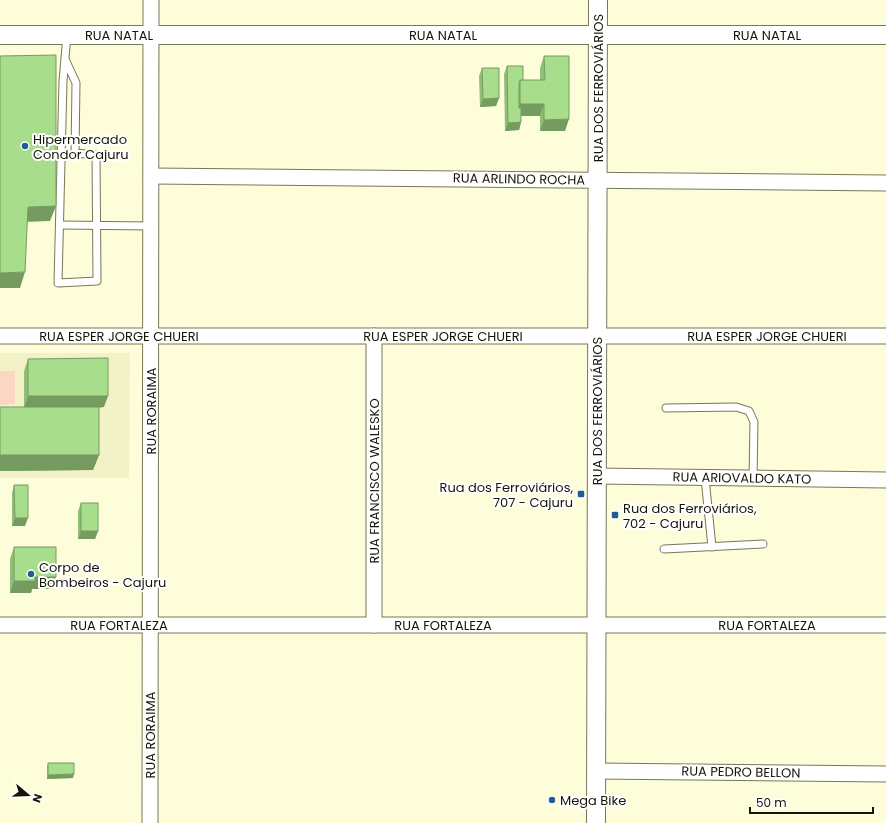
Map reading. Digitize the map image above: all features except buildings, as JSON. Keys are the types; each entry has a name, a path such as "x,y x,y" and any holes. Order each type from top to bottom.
{"street":[{"name":"RUA RORAIMA","path":"150,823 152,0"},
{"name":"RUA DOS FERROVIÁRIOS","path":"596,823 598,0"},
{"name":"RUA NATAL","path":"0,35 886,35"},
{"name":"RUA ARLINDO ROCHA","path":"151,176 886,183"},
{"name":"RUA ESPER JORGE CHUERI","path":"0,336 886,336"},
{"name":"RUA FRANCISCO WALESKO","path":"374,336 374,625"},
{"name":"RUA ARIOVALDO KATO","path":"597,476 886,480"},
{"name":"RUA FORTALEZA","path":"0,625 886,625"},
{"name":"RUA PEDRO BELLON","path":"596,771 886,774"}],"lane":[{"path":"66,59 76,83 75,153 96,155 97,281 58,283 63,81 67,35"},
{"path":"60,225 151,226"},
{"path":"666,408 736,407 749,411 754,422 753,478"},
{"path":"705,478 712,547"},
{"path":"664,549 763,544"}],"shaded area":[{"path":"0,353 130,353 129,478 0,478"},
{"path":"0,371 15,371 15,404 0,405"}],"place":[{"name":"Hipermercado Condor Cajuru","path":"25,146"},
{"name":"Rua dos Ferroviários, 707 - Cajuru","path":"581,494"},
{"name":"Rua dos Ferroviários, 702 - Cajuru","path":"615,515"},
{"name":"Corpo de Bombeiros - Cajuru","path":"31,574"},
{"name":"Mega Bike","path":"552,800"}]}
